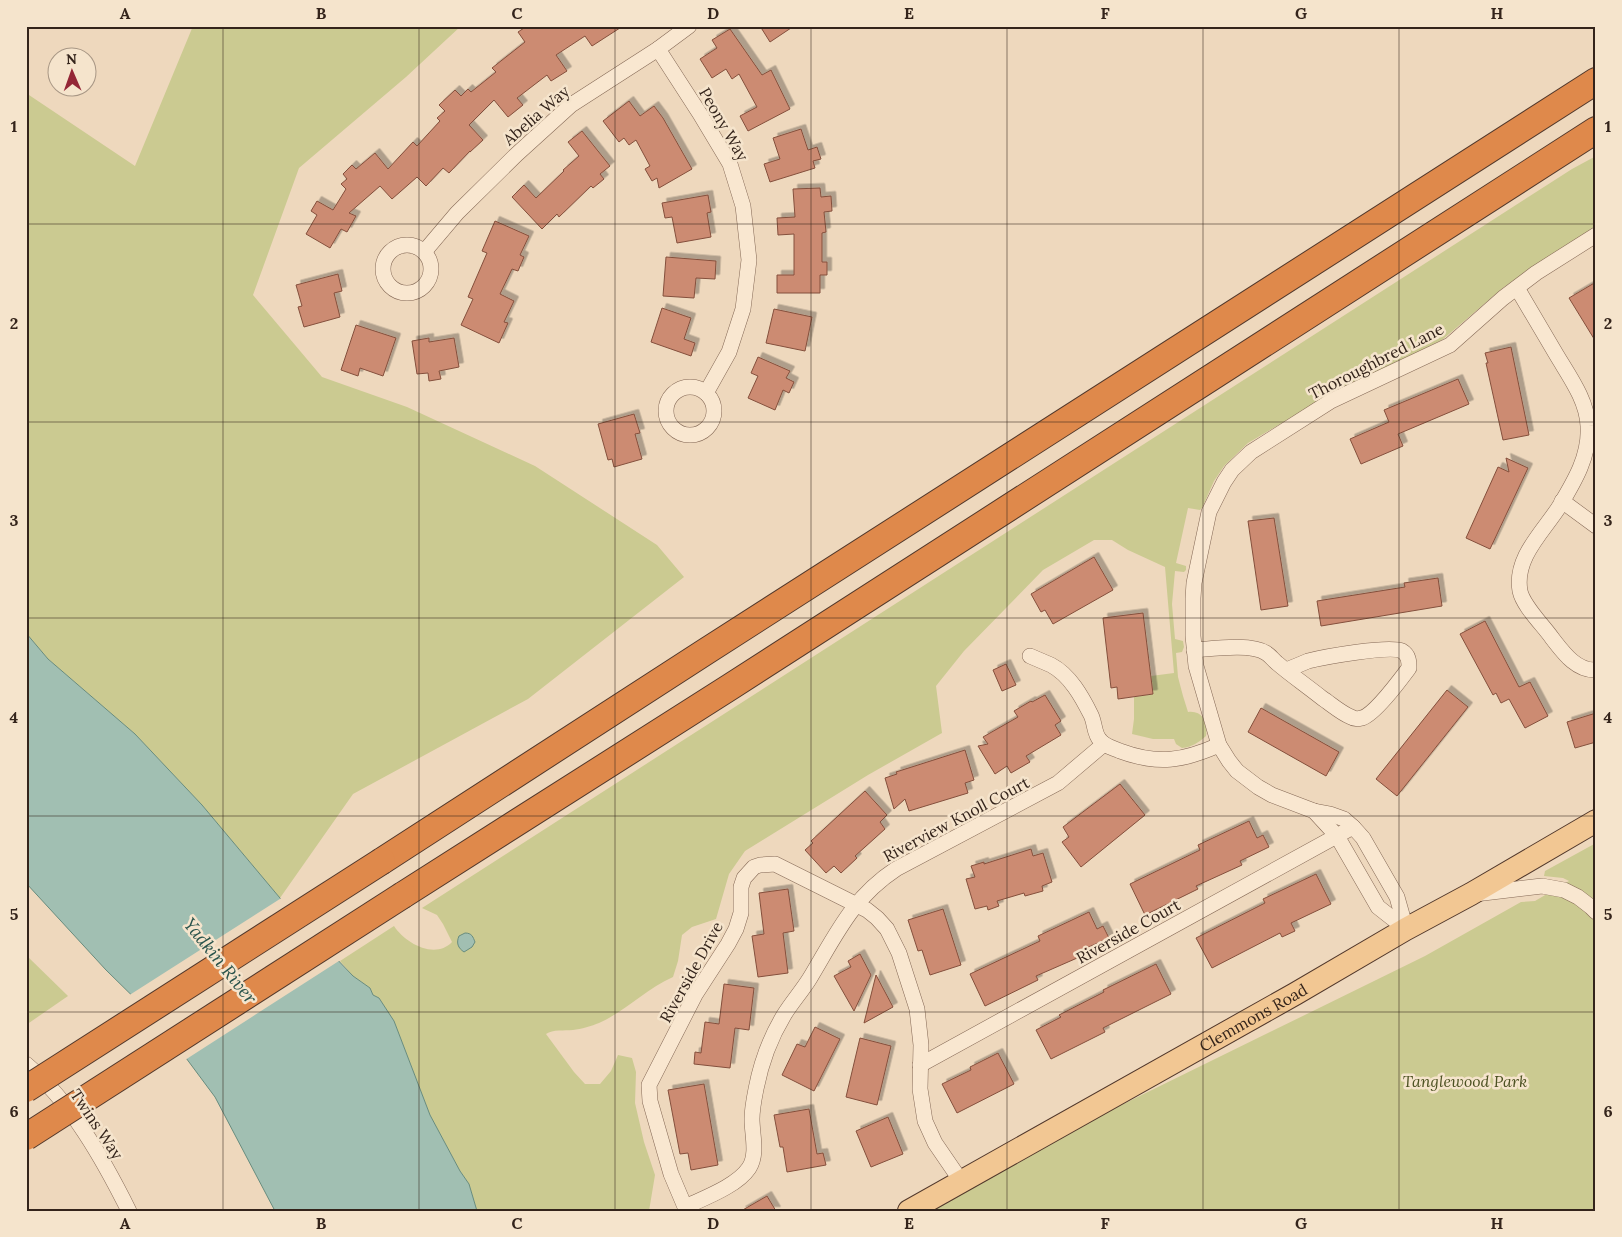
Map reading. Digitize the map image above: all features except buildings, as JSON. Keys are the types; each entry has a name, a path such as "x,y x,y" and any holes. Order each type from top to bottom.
{"highway":[{"path":"26,1089 1596,81"},
{"path":"26,1137 1596,130"}],"main road":[{"name":"Clemmons Road","path":"910,1211 1472,894 1596,821"}],"street":[{"name":"Abelia Way","path":"424,252 457,213 571,105 658,49 689,26"},
{"name":"Peony Way","path":"658,49 730,164 743,206 749,260 743,309 729,352 706,393"},
{"name":"Thoroughbred Lane","path":"1406,930 1378,907 1337,836 1314,811 1272,795 1258,787 1237,771 1228,761 1219,744 1198,674 1194,650 1193,598 1197,568 1210,512 1232,470 1251,452 1331,401 1450,345 1536,273 1596,235"},
{"path":"1517,288 1575,386 1586,411 1588,424 1586,454 1582,465 1562,502 1525,556 1519,580 1520,591 1529,607 1558,646 1580,667 1596,670"},
{"path":"1562,502 1596,526"},
{"path":"1194,650 1228,647 1256,649 1265,652 1286,670 1335,708 1356,719 1368,715 1377,706 1409,668 1410,661 1403,651 1387,649 1334,656 1307,662 1286,670"},
{"path":"1030,656 1052,666 1065,676 1075,688 1092,716 1097,736 1104,744 1140,758 1160,760 1187,758 1219,744"},
{"name":"Riverview Knoll Court","path":"685,1208 733,1182 750,1167 754,1151 752,1106 761,1067 771,1041 783,1017 809,980 845,918 855,905 878,882 896,869 1058,783 1104,744"},
{"path":"1314,811 1344,819 1363,838 1397,896 1406,930"},
{"name":"Riverside Court","path":"920,1066 1353,827"},
{"name":"Riverside Drive","path":"685,1208 672,1174 652,1109 648,1085 695,995 736,930 741,912 741,887 744,878 754,867 760,865 774,864 855,905 877,918 887,929 899,953 916,1009 921,1045 920,1095 925,1121 935,1143 961,1181"},
{"path":"1472,894 1542,886 1564,890 1578,897 1596,912"},
{"name":"Twins Way","path":"26,1064 44,1079 90,1139 114,1179 129,1211"}],"green space":[{"path":"193,26 461,26 406,77 299,168 253,295 322,377 407,407 535,466 657,545 684,577 528,699 353,794 280,898 202,805 135,734 48,659 26,633 26,93 135,166"},
{"path":"1596,156 1596,226 1504,287 1442,340 1321,400 1248,443 1224,466 1214,481 1202,508 1200,510 1188,508 1176,563 1186,566 1186,570 1184,572 1175,571 1172,604 1175,639 1183,641 1184,647 1182,652 1176,653 1178,677 1188,712 1201,715 1206,726 1206,736 1189,747 1182,748 1176,744 1174,739 1153,739 1132,734 1134,697 1153,694 1151,676 1174,673 1165,567 1128,550 1112,540 1094,540 1043,570 964,651 936,686 942,733 868,775 745,851 729,874 716,919 692,927 682,935 678,961 673,977 599,1023 579,1029 555,1031 546,1034 585,1084 600,1084 611,1071 618,1055 632,1058 636,1072 635,1103 644,1142 655,1175 649,1211 477,1211 469,1184 430,1115 394,1021 379,998 373,995 370,988 353,976 340,961 394,926 405,938 421,947 437,949 445,947 452,942 443,924 437,915 422,908 1572,169"},
{"name":"Tanglewood Park","path":"1596,843 1596,1211 920,1211 928,1200 1425,956 1521,902 1535,901 1569,881 1563,878 1544,876 1545,871"},
{"path":"26,955 68,996 26,1025"}],"water":[{"name":"Yadkin River","path":"26,633 48,659 135,734 202,805 290,910 353,976 370,988 373,995 379,998 394,1021 430,1115 469,1184 477,1211 275,1211 215,1097 160,1023 106,970 26,883"},
{"path":"465,933 471,935 475,942 472,947 464,952 459,947 458,941 459,936"}],"pier":[{"path":"283,897 342,959 185,1060 158,1024 128,996"}]}
